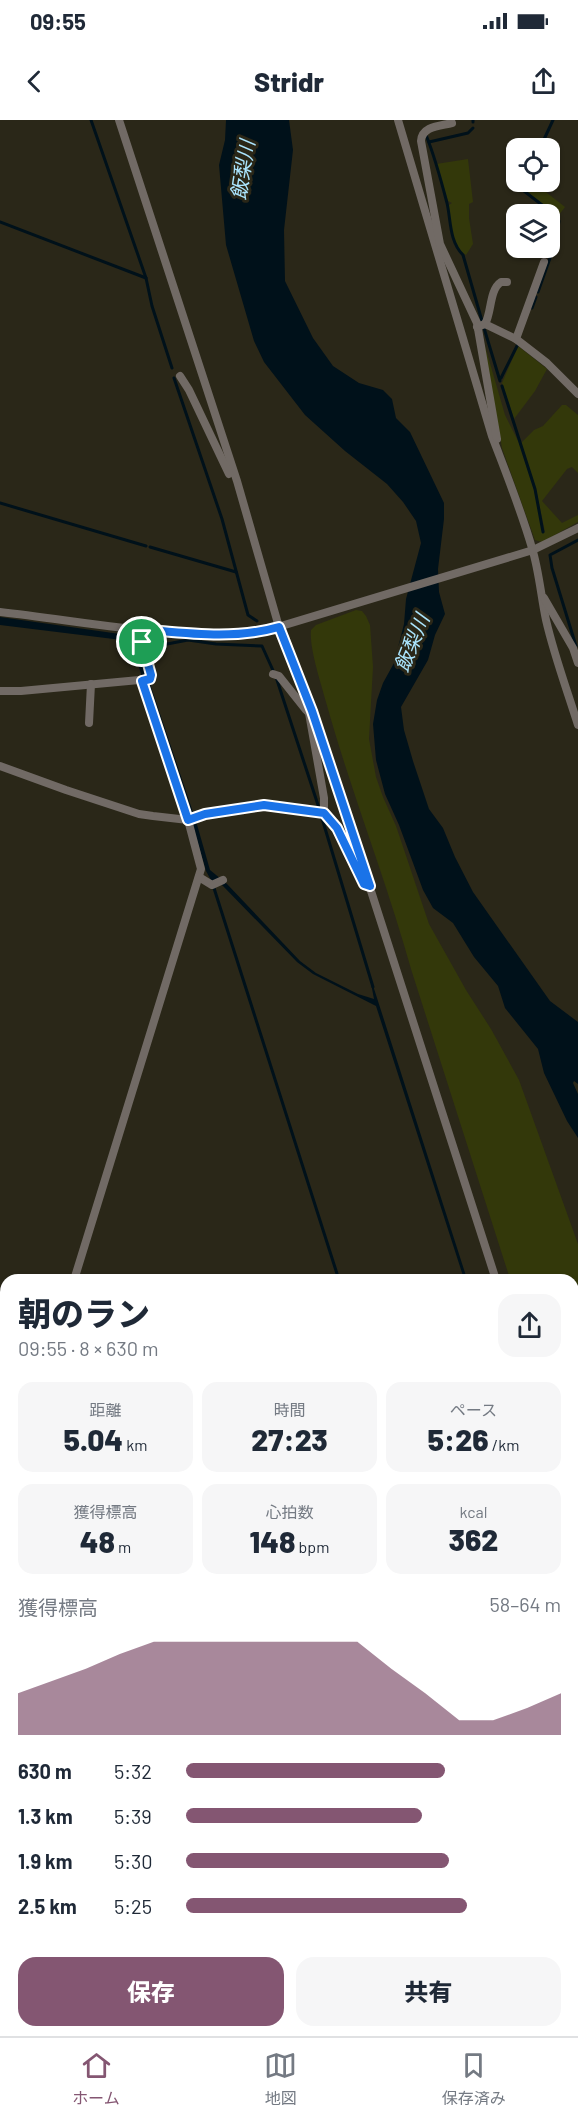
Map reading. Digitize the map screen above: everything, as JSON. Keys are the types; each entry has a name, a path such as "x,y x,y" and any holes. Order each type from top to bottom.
{"street":[{"path":"119,120 282,626 370,886 494,1274"},
{"path":"398,120 497,449 509,477 528,551 544,598 546,619 578,725"},
{"path":"452,123 426,130 421,137 437,245 481,326 497,449"},
{"path":"516,339 544,262"},
{"path":"481,326 489,318 495,287 501,282 507,282"},
{"path":"481,326 516,339 547,363 578,394"},
{"path":"180,376 232,480 237,481"},
{"path":"0,612 141,629 229,636 255,634 528,551 578,528"},
{"path":"544,598 573,648 578,663"},
{"path":"0,691 144,680 151,675 141,629"},
{"path":"274,674 284,681 311,712 324,798 324,813 337,828 364,884 370,886"},
{"path":"76,1274 199,877 201,864 192,818 144,680"},
{"path":"89,723 91,684"},
{"path":"0,766 139,814 192,818 264,805 324,813"},
{"path":"199,877 217,883"}],"green space":[{"path":"468,159 473,202 469,204 469,218 473,244 466,255 454,239 449,211 449,205 452,203 448,201 436,164"},
{"path":"526,192 546,192 565,207 560,213 560,204 542,204"},
{"path":"483,339 505,415 519,443 534,490 543,532 545,532 536,489 521,443 534,430 543,426 562,405 566,405 578,415 578,473 572,467 567,469 542,501 562,523 578,515 578,522 542,542 535,540 502,448"},
{"path":"518,346 547,369 535,391 514,419 502,383"},
{"path":"356,610 362,611 370,625 373,667 369,739 376,777 396,826 429,924 519,1080 578,1244 578,1274 508,1274 336,736 312,646 311,630 316,625"}],"water":[{"name":"飯梨川","path":"226,120 289,120 293,150 284,230 285,281 313,338 333,366 359,383 383,390 392,399 396,418 410,432 444,503 438,569 439,592 445,614 435,635 428,660 401,707 404,730 429,809 443,828 473,892 550,1001 578,1022 578,1084 574,1081 573,1083 578,1094 578,1138 567,1121 544,1073 538,1049 505,1008 498,986 474,957 453,923 433,908 423,890 385,794 376,760 373,724 377,700 394,663 404,624 406,599 421,543 416,521 387,484 305,415 264,362 254,341 226,245 219,165 225,140"},
{"path":"0,617 134,636 196,821 210,870 227,884 300,961 316,973 358,994 374,999 369,973 465,1274 462,1274 376,1006 313,974 297,962 223,886 218,882 212,882 206,871 130,641 0,625"}],"waterway":[{"path":"91,120 146,278 152,306 172,368"},
{"path":"545,138 553,120"},
{"path":"429,142 468,133 473,128"},
{"path":"426,135 445,194 453,237 463,255 482,321"},
{"path":"525,192 555,215 559,221 556,241 538,292"},
{"path":"0,222 146,278"},
{"path":"532,308 536,297"},
{"path":"484,328 500,381"},
{"path":"501,378 518,344"},
{"path":"174,378 222,519 248,615 257,621"},
{"path":"502,386 535,489 543,532"},
{"path":"0,503 146,546"},
{"path":"576,646 550,555 578,540"},
{"path":"150,547 236,572"},
{"path":"143,644 167,644 188,640 262,646 276,677 319,808"},
{"path":"321,815 373,987"},
{"path":"213,885 337,1274"}],"route":[{"path":"279,627 312,711 370,886 364,884 337,828 324,813 264,805 205,814 188,820 142,681 150,679 151,676 142,642 141,629 229,636 255,634 279,627"}]}
